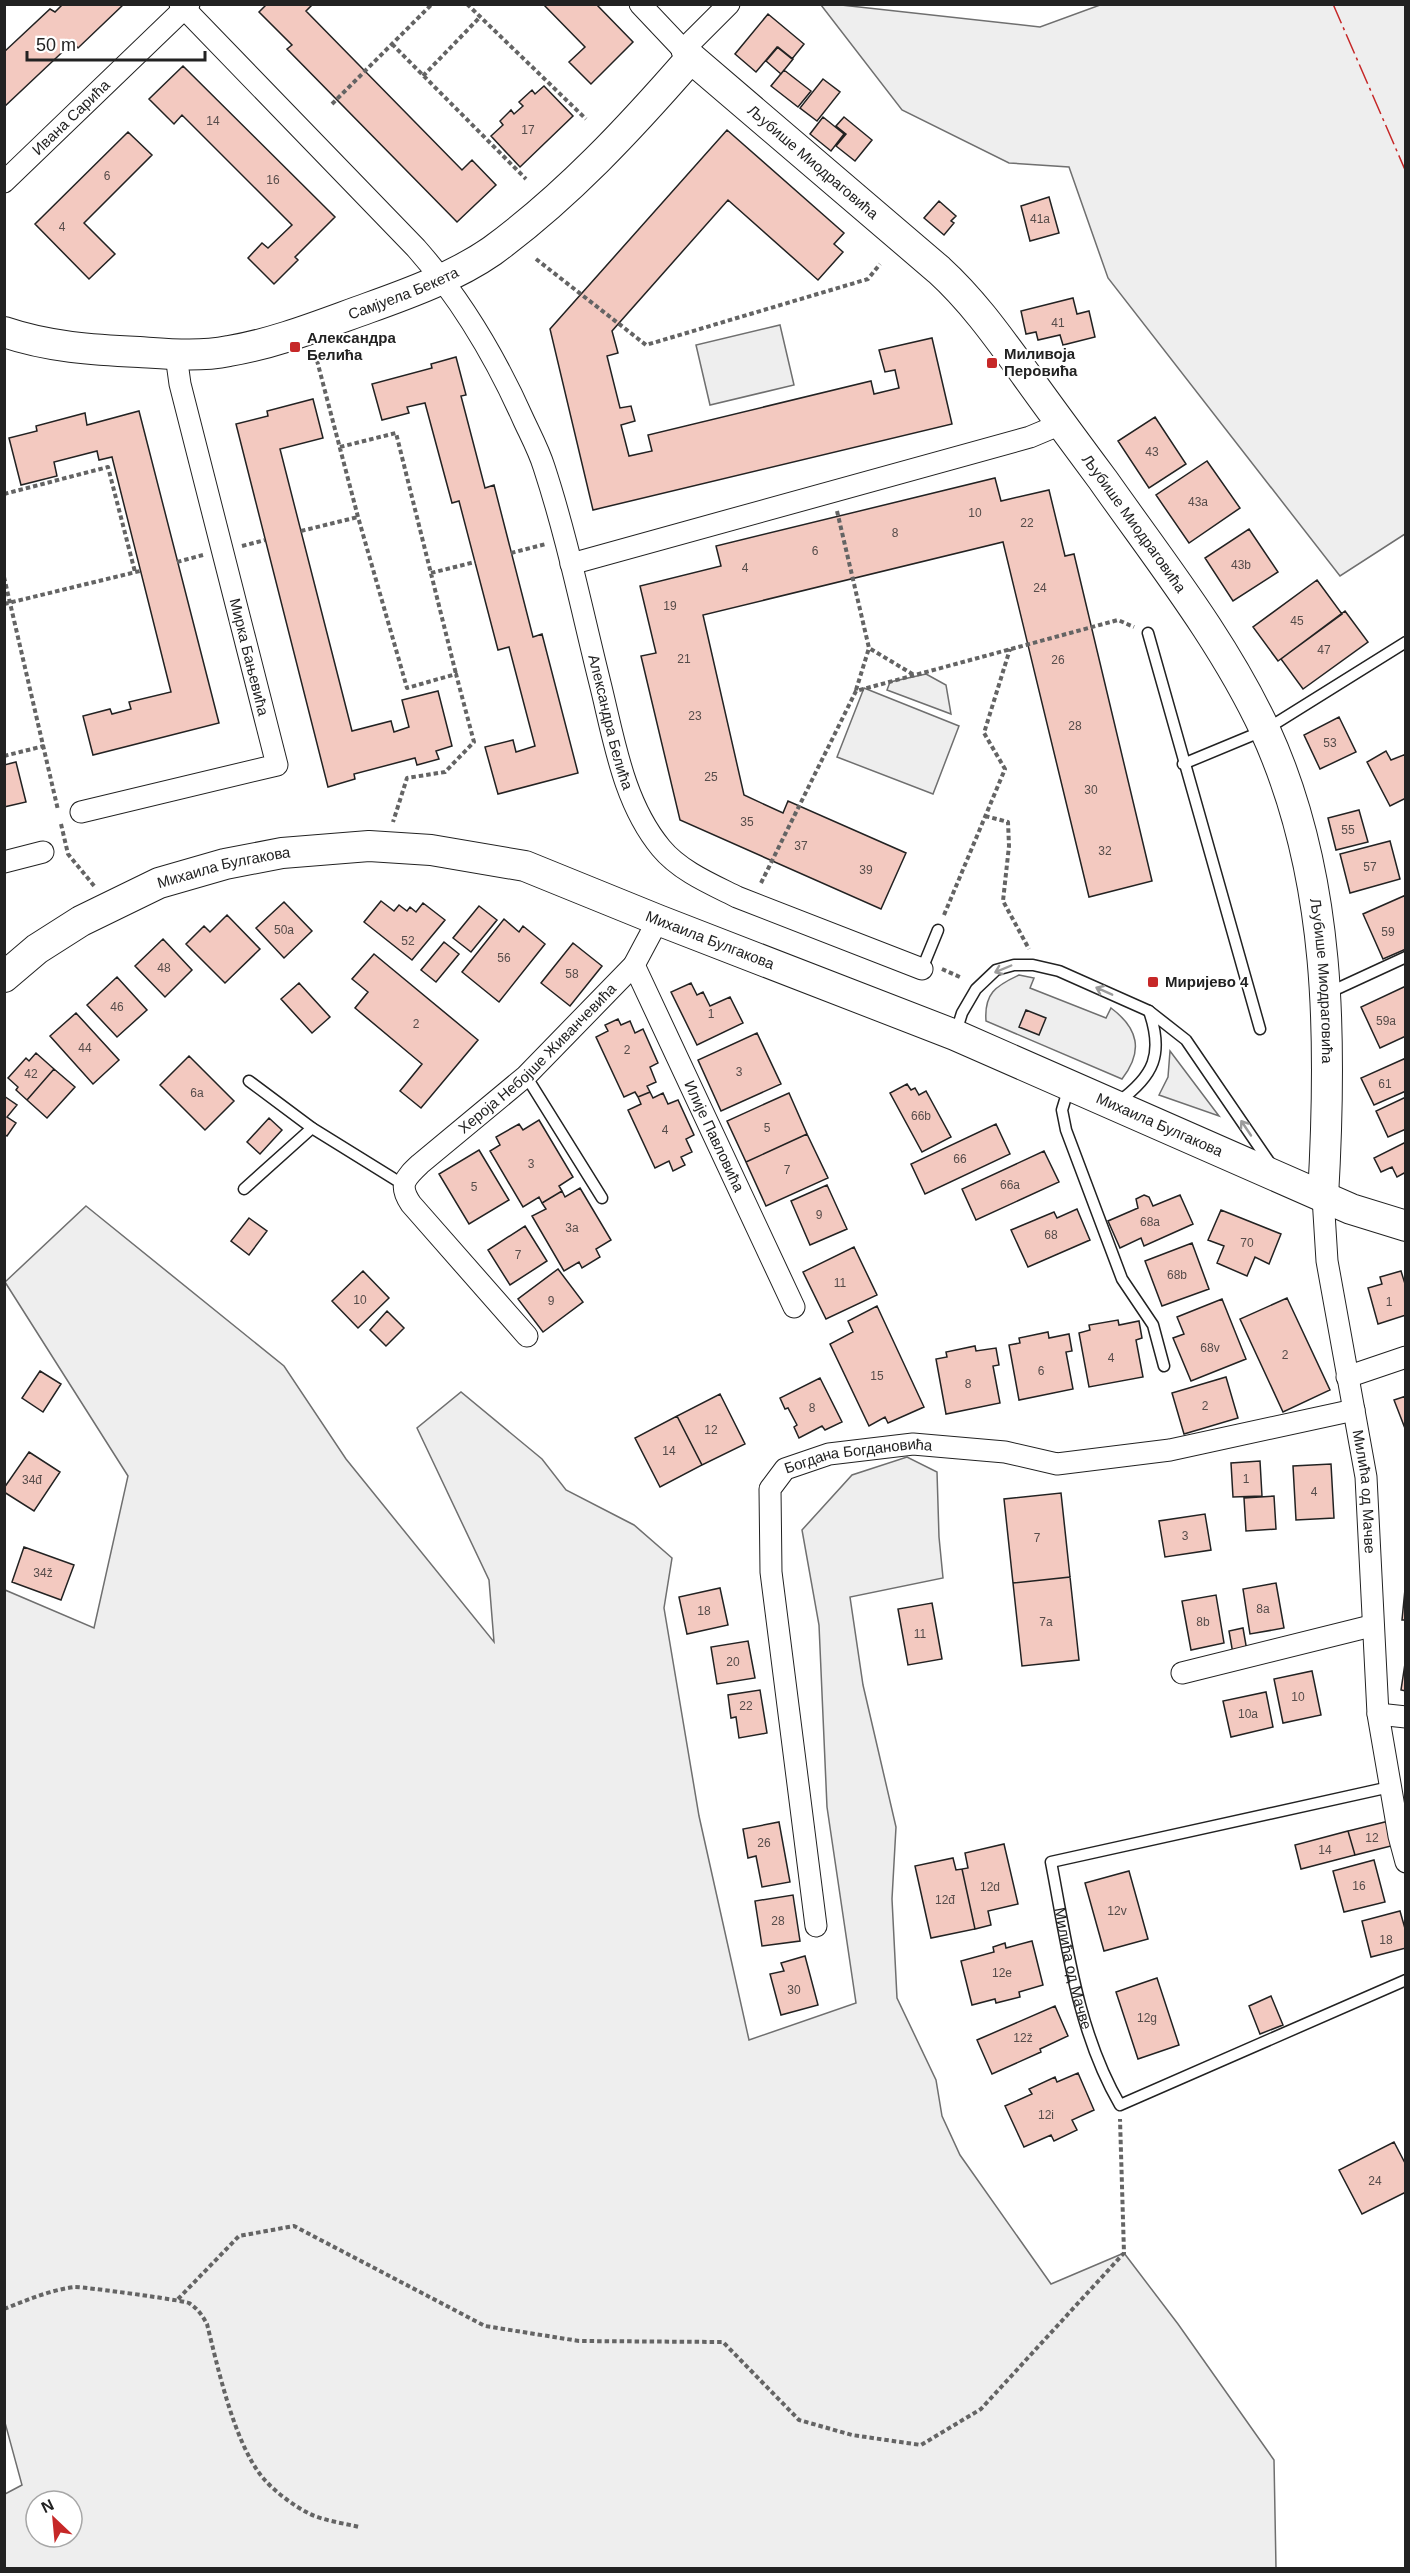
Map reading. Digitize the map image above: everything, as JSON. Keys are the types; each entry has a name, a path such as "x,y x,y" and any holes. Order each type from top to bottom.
{"street":[{"name":"Љубише Миодраговића","path":"640,4 686,54 953,282 990,326 1061,424 1190,604 1232,670 1265,730 1293,807 1313,881 1320,923 1325,994 1328,1108 1323,1197"},
{"path":"686,54 729,4"},
{"name":"Ивана Сарића","path":"4,182 185,6"},
{"name":"Александра Белића","path":"185,6 442,278 463,308 507,383 544,465 621,767 638,812 649,832 675,862 712,884 751,902 922,969"},
{"name":"Самјуела Бекета","path":"4,332 84,350 176,355 231,351 309,329 394,298 442,278 490,252 533,219 598,161 686,54"},
{"name":"Мирка Бањевића","path":"81,812 277,765 180,384 176,355"},
{"path":"571,564 1030,436 1061,424"},
{"name":"Михаила Булгакова","path":"4,977 37,949 81,921 159,883 225,864 282,853 369,846 431,850 525,866 955,1035 1323,1197 1381,1220 1406,1226"},
{"path":"4,862 44,852"},
{"name":"Хероја Небојше Живанчевића","path":"404,1185 408,1176 420,1164 526,1076 634,965 640,958 658,920"},
{"name":"Илије Павловића","path":"634,965 795,1307"},
{"path":"404,1185 405,1195 411,1204 527,1336"},
{"name":"Милића од Мачве","path":"1323,1197 1327,1261 1366,1477 1371,1626 1377,1714 1406,1862"},
{"path":"1347,1377 1406,1357"},
{"name":"Богдана Богдановића","path":"816,1926 771,1572 770,1489 785,1469 829,1454 913,1444 1005,1452 1057,1464 1170,1450 1354,1410"},
{"path":"1182,1673 1371,1626"},
{"path":"1377,1714 1406,1718"}],"lane":[{"path":"1148,633 1183,764 1260,1029"},
{"path":"1183,764 1265,730 1406,642"},
{"path":"922,969 938,930"},
{"path":"1325,994 1406,957"},
{"path":"955,1035 962,1012 976,989 996,970 1014,964 1033,965 1059,971 1149,1011 1186,1040 1279,1176"},
{"path":"1115,1104 1141,1084 1154,1060 1157,1048 1156,1033 1149,1011"},
{"path":"526,1076 602,1198"},
{"path":"249,1081 312,1128 404,1185"},
{"path":"1069,1086 1062,1110 1066,1130 1122,1279 1153,1325 1164,1366"},
{"path":"244,1189 312,1128"},
{"name":"Милића од Мачве","path":"1120,2105 1104,2078 1090,2041 1074,1982 1051,1862 1390,1787"},
{"path":"1120,2105 1406,1980"}],"path":[{"path":"333,104 432,4"},
{"path":"467,4 586,119"},
{"path":"423,76 480,17"},
{"path":"392,44 526,179"},
{"path":"537,259 646,345 868,279 880,264"},
{"path":"309,329 358,517 407,688 456,674"},
{"path":"340,447 396,433 474,742 445,772 407,778 384,847"},
{"path":"4,494 108,467 138,571 4,604"},
{"path":"751,902 856,691 869,648 833,491"},
{"path":"301,531 358,517"},
{"path":"511,553 564,539"},
{"path":"431,573 475,562"},
{"path":"4,577 68,854 111,906"},
{"path":"856,691 1118,620"},
{"path":"869,648 915,675"},
{"path":"938,930 1005,769 984,733 1010,650"},
{"path":"4,756 44,747"},
{"path":"985,816 1008,822 1009,846 1003,901 1031,954"},
{"path":"178,2299 239,2236 294,2226 485,2326 579,2341 723,2342 799,2420 852,2435 921,2445 981,2409 1124,2253 1120,2105"},
{"path":"4,2309 37,2295 76,2287 152,2298 178,2299 200,2312 207,2324 228,2404 249,2454 263,2478 297,2506 312,2515 359,2527"}],"shaded area":[{"path":"821,5 841,5 1040,27 1100,5 1405,5 1405,534 1340,576 1108,278 1069,167 1009,163 902,110"},
{"path":"780,325 794,385 710,405 696,345"},
{"path":"926,674 946,685 951,714 887,690 890,682"},
{"path":"864,688 959,726 933,794 837,757"},
{"path":"1019,975 1034,978 1030,988 1106,1018 1111,1008 1120,1016 1135,1040 1133,1059 1122,1079 986,1021 989,997 997,987"},
{"path":"1170,1051 1219,1116 1159,1095 1168,1077"},
{"path":"86,1206 284,1366 346,1459 494,1642 489,1580 417,1428 461,1392 542,1459 566,1490 634,1525 672,1558 664,1608 699,1816 749,2040 856,2003 827,1807 819,1625 802,1530 852,1475 907,1457 937,1472 943,1578 850,1597 863,1685 896,1827 892,1899 897,1998 936,2080 942,2116 960,2155 1051,2284 1124,2253 1178,2324 1274,2460 1276,2568 5,2568 5,2494 22,2485 4,2419 5,1590 94,1628 128,1476 5,1282"}],"building":[{"path":"63,4 124,4 78,48 73,42 4,107 4,52 50,9 55,12"},
{"path":"267,4 313,4 306,11 462,170 472,160 496,185 457,222 287,49 292,45 259,12"},
{"path":"543,4 596,4 633,42 591,84 569,62 585,47"},
{"path":"768,14 804,44 792,59 777,47 756,72 735,54"},
{"path":"778,47 793,59 781,74 766,61"},
{"path":"183,66 335,217 295,257 298,260 274,284 248,258 262,243 268,248 292,225 182,115 174,124 149,99"},
{"path":"784,70 811,91 798,107 771,86"},
{"path":"823,79 840,92 817,121 800,108"},
{"path":"544,86 573,116 520,167 491,136 503,125 500,121 511,110 514,114 523,106 519,102 532,90 535,94"},
{"path":"823,117 844,134 831,151 810,134"},
{"path":"844,117 872,140 855,161 836,146 846,134 836,126"},
{"path":"727,130 844,233 834,244 843,252 818,280 728,200 612,331 618,353 607,356 620,408 631,406 635,421 621,425 629,456 652,451 648,435 871,381 874,394 899,388 895,370 885,372 879,350 932,338 952,424 593,510 550,329"},
{"path":"128,132 152,155 84,223 115,254 89,279 35,224"},
{"path":"1049,197 1059,233 1030,241 1021,206"},
{"path":"939,201 956,216 951,221 954,223 944,235 924,218"},
{"path":"1073,298 1077,314 1089,311 1095,337 1063,345 1060,335 1038,340 1036,332 1026,334 1021,311"},
{"path":"456,357 466,395 461,396 485,488 494,485 533,637 542,634 578,773 498,794 485,747 513,740 516,752 535,746 509,647 498,650 459,501 452,503 425,403 407,407 409,413 382,420 372,384 432,368 431,364"},
{"path":"313,399 323,438 280,449 352,731 391,721 394,732 409,727 402,700 438,691 452,746 436,751 439,759 417,765 415,758 354,774 355,779 328,787 236,424 268,416 267,411"},
{"path":"139,411 219,723 93,755 83,716 110,709 112,714 131,709 129,702 171,692 112,457 99,460 97,451 54,462 57,476 21,485 9,438 37,431 36,426 85,413 87,425"},
{"path":"1155,417 1186,464 1149,488 1118,441"},
{"path":"1207,461 1240,508 1189,543 1156,495"},
{"path":"995,478 1001,501 1049,490 1065,556 1074,554 1152,881 1089,897 1003,542 703,615 744,795 783,813 788,801 906,853 881,909 680,820 641,656 656,653 640,586 721,566 716,546"},
{"path":"1249,529 1278,572 1233,601 1205,558"},
{"path":"1317,580 1342,614 1278,661 1253,627"},
{"path":"1345,611 1368,642 1303,689 1281,659"},
{"path":"1339,717 1356,752 1320,769 1304,735"},
{"path":"1386,751 1391,760 1406,754 1406,798 1390,806 1367,762"},
{"path":"16,762 26,802 4,807 4,765"},
{"path":"1359,810 1368,842 1336,850 1328,818"},
{"path":"1390,841 1400,879 1350,893 1340,854"},
{"path":"1406,895 1406,949 1383,959 1363,914"},
{"path":"381,901 394,911 399,905 407,911 410,907 416,912 423,903 445,920 412,960 364,922"},
{"path":"284,902 312,931 284,958 256,928"},
{"path":"479,906 497,920 471,952 453,938"},
{"path":"227,915 260,949 225,983 186,944 204,926 210,932"},
{"path":"504,919 519,932 523,926 545,944 499,1002 462,972"},
{"path":"163,939 192,970 165,997 135,966"},
{"path":"444,942 459,954 436,982 421,970"},
{"path":"573,943 602,966 570,1006 541,983"},
{"path":"374,954 478,1040 421,1108 400,1091 422,1064 355,1008 368,992 352,979"},
{"path":"117,977 147,1010 117,1037 87,1005"},
{"path":"299,983 330,1017 312,1033 281,999"},
{"path":"691,983 697,995 703,992 710,1006 730,997 743,1023 697,1045 671,992"},
{"path":"1406,986 1406,1036 1380,1048 1361,1007"},
{"path":"1026,1010 1046,1018 1039,1035 1019,1027"},
{"path":"76,1013 119,1060 93,1084 50,1036"},
{"path":"618,1019 621,1025 630,1021 635,1033 643,1029 658,1063 650,1067 656,1082 647,1086 650,1092 638,1097 635,1092 624,1097 596,1037 608,1031 605,1025"},
{"path":"757,1033 781,1084 721,1111 698,1060"},
{"path":"36,1053 54,1069 27,1100 8,1078 26,1058 29,1061"},
{"path":"189,1056 234,1101 205,1130 160,1085"},
{"path":"1406,1058 1406,1091 1374,1105 1361,1078"},
{"path":"54,1069 75,1087 47,1118 27,1100"},
{"path":"907,1084 911,1090 915,1088 919,1095 926,1091 951,1137 922,1152 890,1093"},
{"path":"650,1092 653,1098 663,1093 668,1104 678,1100 694,1135 686,1139 692,1152 681,1157 685,1165 673,1171 669,1161 655,1168 628,1110 641,1104 638,1097"},
{"path":"789,1093 807,1134 746,1162 727,1121"},
{"path":"4,1096 17,1105 7,1117 16,1123 7,1136 4,1134"},
{"path":"1406,1097 1406,1129 1388,1137 1376,1111"},
{"path":"269,1118 282,1130 260,1154 247,1142"},
{"path":"539,1120 573,1177 559,1186 562,1191 542,1203 539,1197 523,1207 490,1151 500,1145 496,1137 519,1124 523,1130"},
{"path":"996,1124 1010,1154 925,1194 911,1164"},
{"path":"807,1134 828,1178 766,1206 746,1162"},
{"path":"1406,1142 1406,1172 1397,1177 1392,1167 1381,1172 1374,1158"},
{"path":"479,1150 509,1200 469,1224 439,1174"},
{"path":"1044,1151 1059,1182 976,1220 962,1189"},
{"path":"827,1185 847,1229 810,1245 791,1201"},
{"path":"580,1188 611,1240 596,1249 600,1257 582,1268 579,1262 564,1271 532,1216 546,1209 542,1203 562,1191 565,1197"},
{"path":"1144,1195 1149,1197 1153,1206 1180,1195 1193,1224 1144,1246 1141,1238 1120,1248 1108,1221 1138,1208 1136,1199"},
{"path":"1077,1209 1090,1240 1028,1267 1011,1230 1054,1212 1057,1218"},
{"path":"1221,1210 1281,1234 1269,1264 1255,1257 1247,1276 1217,1263 1224,1246 1208,1240"},
{"path":"249,1218 267,1231 249,1255 231,1241"},
{"path":"525,1226 547,1261 510,1285 488,1250"},
{"path":"1192,1243 1209,1289 1162,1306 1145,1261"},
{"path":"854,1247 877,1295 826,1319 803,1272"},
{"path":"558,1269 583,1302 543,1332 518,1299"},
{"path":"363,1271 389,1298 358,1328 332,1301"},
{"path":"1401,1271 1406,1287 1406,1315 1378,1324 1368,1288 1382,1284 1380,1277"},
{"path":"1287,1298 1330,1390 1283,1412 1240,1319"},
{"path":"1222,1299 1246,1359 1191,1381 1173,1338 1184,1334 1177,1317"},
{"path":"877,1306 924,1407 888,1423 885,1417 869,1426 830,1344 853,1332 848,1321"},
{"path":"387,1311 404,1328 386,1346 370,1330"},
{"path":"1118,1320 1119,1325 1139,1321 1142,1338 1136,1340 1143,1377 1089,1387 1079,1333 1090,1330 1089,1325"},
{"path":"1048,1332 1049,1338 1069,1334 1072,1351 1066,1352 1073,1389 1019,1400 1009,1345 1020,1343 1019,1338"},
{"path":"975,1346 976,1351 996,1348 999,1365 993,1366 1000,1403 946,1414 936,1359 947,1357 946,1352"},
{"path":"40,1371 61,1384 43,1412 22,1398"},
{"path":"1226,1377 1238,1418 1184,1434 1172,1393"},
{"path":"820,1378 842,1422 825,1430 822,1426 799,1438 794,1427 797,1425 780,1398"},
{"path":"720,1394 745,1444 702,1465 677,1416"},
{"path":"1406,1396 1406,1431 1394,1400"},
{"path":"677,1416 702,1465 660,1487 635,1438"},
{"path":"29,1452 60,1472 34,1511 4,1492 4,1488"},
{"path":"1260,1461 1262,1496 1233,1497 1231,1463"},
{"path":"1331,1464 1334,1518 1296,1520 1293,1466"},
{"path":"1061,1493 1070,1577 1013,1583 1004,1499"},
{"path":"1274,1496 1276,1529 1246,1531 1244,1498"},
{"path":"1205,1514 1211,1550 1165,1557 1159,1521"},
{"path":"24,1547 74,1565 61,1600 12,1582"},
{"path":"1070,1577 1079,1660 1022,1666 1013,1583"},
{"path":"1406,1579 1406,1620 1402,1620"},
{"path":"1276,1583 1284,1628 1250,1634 1243,1589"},
{"path":"720,1588 728,1625 687,1634 679,1597"},
{"path":"1216,1595 1224,1643 1191,1650 1182,1601"},
{"path":"932,1603 942,1659 908,1665 898,1609"},
{"path":"1243,1628 1247,1651 1233,1654 1229,1631"},
{"path":"748,1641 755,1678 717,1684 711,1647"},
{"path":"1406,1657 1406,1691 1401,1690"},
{"path":"1312,1671 1321,1715 1283,1723 1274,1679"},
{"path":"760,1690 767,1733 739,1738 736,1717 731,1718 728,1695"},
{"path":"1266,1692 1273,1727 1231,1737 1223,1701"},
{"path":"1389,1821 1395,1845 1355,1855 1348,1831"},
{"path":"779,1822 790,1882 762,1887 756,1856 748,1858 743,1829"},
{"path":"1348,1831 1355,1855 1301,1869 1295,1845"},
{"path":"1004,1844 1018,1904 988,1911 991,1925 975,1929 962,1869 968,1868 965,1853"},
{"path":"953,1858 956,1870 962,1869 975,1929 931,1938 915,1866"},
{"path":"1374,1860 1385,1902 1344,1912 1333,1871"},
{"path":"1129,1871 1148,1939 1104,1951 1085,1883"},
{"path":"793,1895 800,1941 762,1946 755,1901"},
{"path":"1400,1911 1406,1932 1406,1948 1371,1957 1362,1921"},
{"path":"1032,1941 1043,1985 1019,1992 1020,1997 996,2003 995,1999 972,2005 961,1961 994,1952 993,1947 1005,1943 1006,1948"},
{"path":"805,1956 818,2005 781,2015 770,1974 784,1971 781,1963"},
{"path":"1157,1978 1179,2045 1138,2059 1116,1992"},
{"path":"1271,1996 1283,2025 1260,2034 1249,2006"},
{"path":"1055,2006 1068,2036 1040,2049 1041,2052 992,2074 977,2040"},
{"path":"1078,2073 1094,2110 1072,2120 1077,2130 1054,2141 1051,2135 1024,2147 1005,2106 1032,2094 1029,2089 1055,2077 1057,2082"},
{"path":"1394,2142 1406,2165 1406,2192 1362,2214 1339,2170"}],"power":[{"path":"1333,4 1406,172"}],"place":[{"name":"Александра Белића","path":"295,347"},
{"name":"Миливоја Перовића","path":"992,363"},
{"name":"Миријево 4","path":"1153,982"}]}
